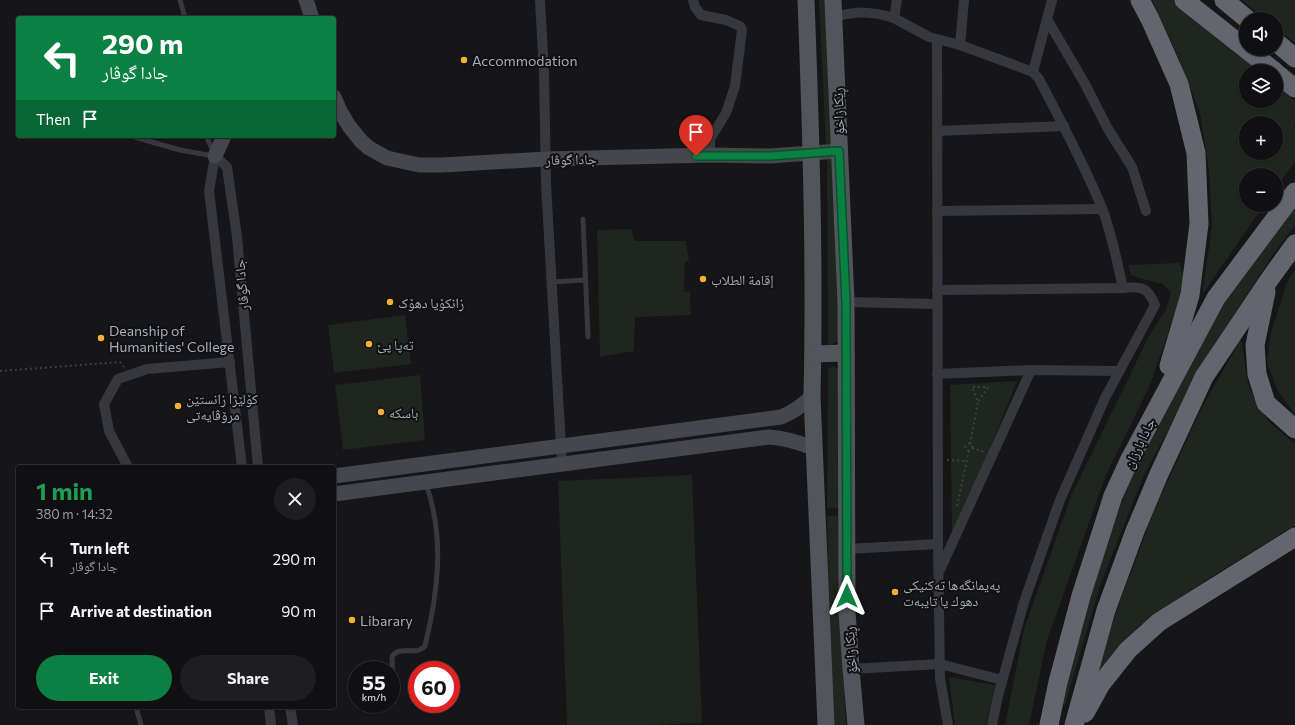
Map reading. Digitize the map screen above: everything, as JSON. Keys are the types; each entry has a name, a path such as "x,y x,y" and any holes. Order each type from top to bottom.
{"highway":[{"path":"1140,0 1179,84 1196,153 1199,224 1190,295 1158,405"},
{"path":"1184,0 1265,64"},
{"path":"1224,0 1239,12"},
{"path":"1283,48 1295,58"},
{"path":"1283,78 1295,88"},
{"name":"جادا بارزان","path":"1049,725 1058,682 1081,596 1113,496 1158,405 1216,298 1295,192"},
{"path":"1074,725 1106,610 1135,531 1159,474 1204,377 1295,244"},
{"path":"1269,280 1255,345 1257,374 1266,403 1295,429"},
{"path":"1079,725 1101,684 1128,650 1159,622 1295,537"}],"main road":[{"name":"ڕێکا زاخۆ","path":"806,0 812,153 813,448 825,724"},
{"name":"ڕێکا زاخۆ","path":"833,0 846,302 847,612 856,725"},
{"path":"813,354 846,353"}],"street":[{"path":"306,0 311,16"},
{"path":"540,0 544,72 546,184 562,464"},
{"path":"693,0 695,7 701,15 726,20 740,26 742,30 735,86 726,113 710,139 710,155"},
{"path":"894,18 896,0"},
{"path":"960,45 964,0"},
{"path":"1034,72 1052,0"},
{"path":"834,17 852,12 880,13 894,18 929,37 960,45 1034,72 1064,126 1102,209 1123,288"},
{"path":"1047,19 1085,84 1108,129 1132,167 1146,211"},
{"path":"937,40 938,573 940,678 948,725"},
{"name":"جادا گوڤار","path":"336,101 344,118 361,141 378,153 396,161 419,165 546,159 710,155 770,156 839,151"},
{"path":"937,131 1064,126"},
{"name":"جادا گوڤار","path":"223,138 215,156 209,191 242,465"},
{"name":"جادا گوڤار","path":"215,156 227,167 237,237 258,465"},
{"path":"937,211 1102,209"},
{"path":"937,290 1123,288 1137,286 1144,288 1152,298 1155,305 1104,398 1060,500 1024,602 1002,680 992,725"},
{"path":"846,302 937,304"},
{"path":"127,465 109,431 104,404 118,379 147,369 230,362"},
{"path":"937,374 1031,370 1119,371"},
{"path":"938,573 1031,370"},
{"path":"336,476 766,420 781,417 793,412 812,396"},
{"path":"766,420 768,437"},
{"path":"336,494 768,437 785,438 813,448"},
{"path":"847,549 938,544"},
{"path":"851,669 940,664 1002,680"},
{"path":"269,709 271,725"},
{"path":"290,709 293,725"}],"lane":[{"path":"180,0 184,16"},
{"path":"138,138 180,150 215,156"},
{"path":"207,138 215,156"},
{"path":"583,219 588,336"},
{"path":"552,282 586,280"},
{"path":"392,661 394,653 398,651 418,651 425,646 433,609 438,569 438,535 433,508 425,482"},
{"path":"137,709 141,725"}],"path":[{"path":"0,371 120,362 132,374"},
{"path":"978,402 972,387 988,386 978,402 970,444 972,448 986,452"},
{"path":"956,512 969,450 966,446 970,444"},
{"path":"938,460 967,461"}],"shaded area":[{"path":"819,0 829,0 838,145 826,147"},
{"path":"1152,0 1173,0 1251,64 1239,64 1239,108 1283,108 1283,91 1295,101 1295,161 1283,178 1283,168 1239,168 1239,212 1259,212 1202,295 1212,226 1209,170 1200,113 1179,59"},
{"path":"1242,0 1295,0 1295,43 1283,34 1283,12 1257,12"},
{"path":"827,159 837,159 840,267 838,341 831,345 828,342"},
{"path":"1295,205 1295,225 1272,256 1213,346 1144,475 1100,585 1065,705 1059,703 1085,596 1136,466 1171,395 1230,293"},
{"path":"631,229 635,241 686,241 689,261 685,261 684,291 690,292 691,315 635,317 634,351 600,357 597,230"},
{"path":"1180,263 1185,284 1150,385 1106,475 1047,640 1029,725 1005,725 1024,629 1072,494 1149,336 1166,309 1171,293 1163,284 1131,275 1128,265"},
{"path":"1295,269 1295,415 1278,391 1267,363 1271,332 1288,280"},
{"name":"تەپا پێ","path":"405,315 411,364 334,373 328,325"},
{"path":"1241,339 1249,388 1268,421 1295,444 1295,525 1200,584 1140,625 1092,683 1122,596 1155,509 1201,409"},
{"path":"834,366 838,370 838,508 827,508 828,369"},
{"name":"باسکە","path":"420,375 425,440 343,450 335,385"},
{"path":"1017,381 956,533 953,534 950,385"},
{"path":"692,475 702,723 651,725 567,725 558,481"},
{"path":"827,516 838,516 839,597 846,725 834,725 830,660"},
{"path":"949,677 995,685 986,725 955,725"}],"place":[{"name":"Accommodation","path":"464,60"},
{"name":"إقامة الطلاب","path":"703,279"},
{"name":"زانکۆیا دهۆک","path":"390,302"},
{"name":"Deanship of Humanities' College","path":"101,338"},
{"name":"تەپا پێ","path":"369,344"},
{"name":"كۆلێژا زانستێن مرۆڤایەتی","path":"178,406"},
{"name":"باسکە","path":"381,412"},
{"name":"پەیمانگەها تەکنیکی دهوك یا تایبەت","path":"895,592"},
{"name":"Libarary","path":"352,620"}],"route":[{"path":"696,156 770,156 839,151 846,302 847,596"}]}
